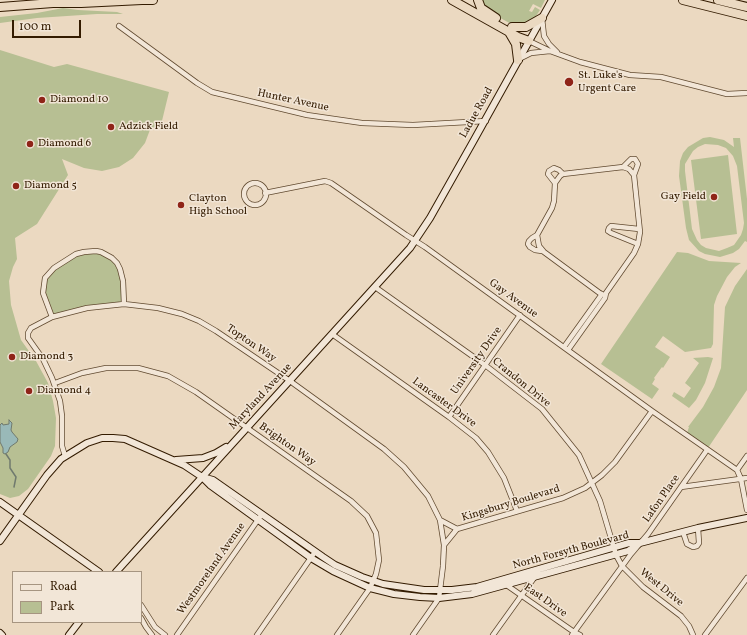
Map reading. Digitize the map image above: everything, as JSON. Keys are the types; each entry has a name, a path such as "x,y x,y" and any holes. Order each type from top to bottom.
{"highway":[{"path":"137,0 153,0"},
{"path":"0,7 53,3 142,0"},
{"path":"452,0 510,29 520,32 529,41"},
{"path":"478,0 481,8 485,12 510,29 516,44 518,60"},
{"path":"683,0 747,16"},
{"path":"718,0 747,7"},
{"path":"510,29 526,27 542,18"}],"main road":[{"name":"Ladue Road","path":"417,238 486,121 552,0"},
{"name":"Maryland Avenue","path":"117,571 375,287 417,238"},
{"name":"North Forsyth Boulevard","path":"0,542 56,463 87,443 102,438 113,438 125,439 184,465 202,477 210,486 260,517 341,576 370,588 407,596 439,598 472,594 616,555 628,551 640,543"},
{"path":"170,459 203,458 216,453 234,442"},
{"path":"0,502 98,571"},
{"path":"640,543 698,528 747,518"},
{"name":"North Forsyth Boulevard","path":"313,555 373,581 405,588 440,590 471,588 629,543 640,543"},
{"path":"69,635 78,623"}],"street":[{"path":"542,18 543,31 546,39 560,54"},
{"name":"Hunter Avenue","path":"119,26 212,92 307,115 362,123 413,125 486,121"},
{"path":"529,41 550,51 580,62 630,75 662,78 727,94 747,93"},
{"path":"518,60 532,53 550,51"},
{"path":"603,294 634,253 639,238 634,175 638,164 635,159 631,159 623,167"},
{"path":"542,250 535,250 528,244 532,238 537,236 552,208 556,183 562,174 623,167 629,169 634,175"},
{"path":"556,183 548,174 549,171 554,168 559,170 562,174"},
{"name":"Gay Avenue","path":"266,193 325,181 331,182 417,238 652,412 737,470"},
{"name":"Gay Avenue","path":"256,184 261,186 266,193 263,201 256,205 247,202 244,194 249,185 256,184"},
{"path":"638,244 611,233 608,231 608,228 611,226 639,229"},
{"path":"537,236 539,246 542,250 603,294 605,298 597,305 566,348"},
{"path":"52,318 43,293 45,278 54,268 76,254 84,252 101,252 112,258 117,263 123,281 124,304"},
{"name":"Crandon Drive","path":"375,287 485,365 542,409 580,455 603,510 616,555"},
{"name":"Topton Way","path":"55,383 43,359 28,338 28,333 33,326 52,318 87,308 124,304 158,308 182,314 199,321 290,381 389,454 404,468 428,496 440,520 444,546"},
{"name":"University Drive","path":"449,417 520,315"},
{"name":"Lancaster Drive","path":"332,334 449,417 476,438 488,452 504,478 516,512"},
{"name":"Brighton Way","path":"55,383 82,372 106,368 138,368 168,376 196,392 351,502 367,516 376,533 379,552 378,568 370,588 336,635"},
{"path":"55,383 60,401 62,416 62,446 65,456"},
{"name":"Kingsbury Boulevard","path":"444,546 457,529 563,498 592,483 615,462 652,412"},
{"name":"Lafon Place","path":"573,634 681,488 707,450"},
{"path":"747,456 737,470 741,478 747,510"},
{"path":"681,488 747,478"},
{"name":"Westmoreland Avenue","path":"177,635 260,517"},
{"path":"440,520 457,529"},
{"path":"683,532 687,544 693,547 697,546 699,542 698,528"},
{"path":"413,635 439,598 444,546"},
{"path":"257,635 313,555"},
{"name":"West Drive","path":"616,555 622,566 643,587 681,616 689,626 693,635"},
{"path":"493,635 534,578"},
{"path":"705,635 747,578"},
{"name":"East Drive","path":"500,580 573,634 580,635"},
{"path":"142,606 155,627 165,635"},
{"path":"142,620 152,635"}],"green space":[{"path":"480,0 545,0 541,8 533,4 529,11 532,12 535,7 540,10 534,19 528,23 513,25 486,10"},
{"path":"63,8 117,12 123,14 97,14 37,18 0,23 0,17 37,13"},
{"path":"0,50 54,67 67,64 169,92 160,129 151,127 145,143 133,158 119,167 102,171 84,168 62,159 68,175 37,224 15,238 17,259 9,281 11,305 21,340 36,361 48,383 56,418 55,446 51,456 28,489 19,496 10,498 0,494"},
{"path":"710,137 724,140 734,147 733,138 740,138 747,199 747,242 745,241 739,249 733,253 720,257 705,254 699,251 689,240 686,228 679,176 680,161 683,153 688,147 703,138","holes":["705,144 718,145 726,148 733,156 737,166 744,223 741,235 734,245 719,251 706,248 701,245 692,229 685,171 685,164 693,151 698,147"]},
{"name":"Gay Field","path":"728,155 737,234 701,239 691,160"},
{"path":"84,252 106,254 120,269 124,304 105,305 52,317 43,287 49,272"},
{"path":"677,252 688,253 709,261 741,263 735,267 727,277 717,296 714,305 713,344 711,348 685,352 663,336 655,347 670,357 654,378 655,379 652,384 659,389 652,399 601,364"},
{"path":"747,269 747,390 708,448 687,433 688,427 703,407 714,387 721,368 725,307 735,286"},
{"path":"693,358 713,358 705,383 696,400 689,408 672,396 674,392 684,398 691,388 685,383 699,363"}],"water":[{"path":"9,420 12,423 11,430 18,439 17,442 10,447 8,452 5,454 3,453 3,448 0,442 0,425 2,423 3,425 9,424"}],"waterway":[{"path":"6,454 10,460 10,468 16,477 14,487"}],"place":[{"name":"St. Luke's Urgent Care","path":"569,82"},
{"name":"Diamond 10","path":"42,100"},
{"name":"Adzick Field","path":"111,127"},
{"name":"Diamond 6","path":"30,144"},
{"name":"Diamond 5","path":"16,186"},
{"name":"Gay Field","path":"714,197"},
{"name":"Clayton High School","path":"181,205"},
{"name":"Diamond 3","path":"12,357"},
{"name":"Diamond 4","path":"29,391"}]}
